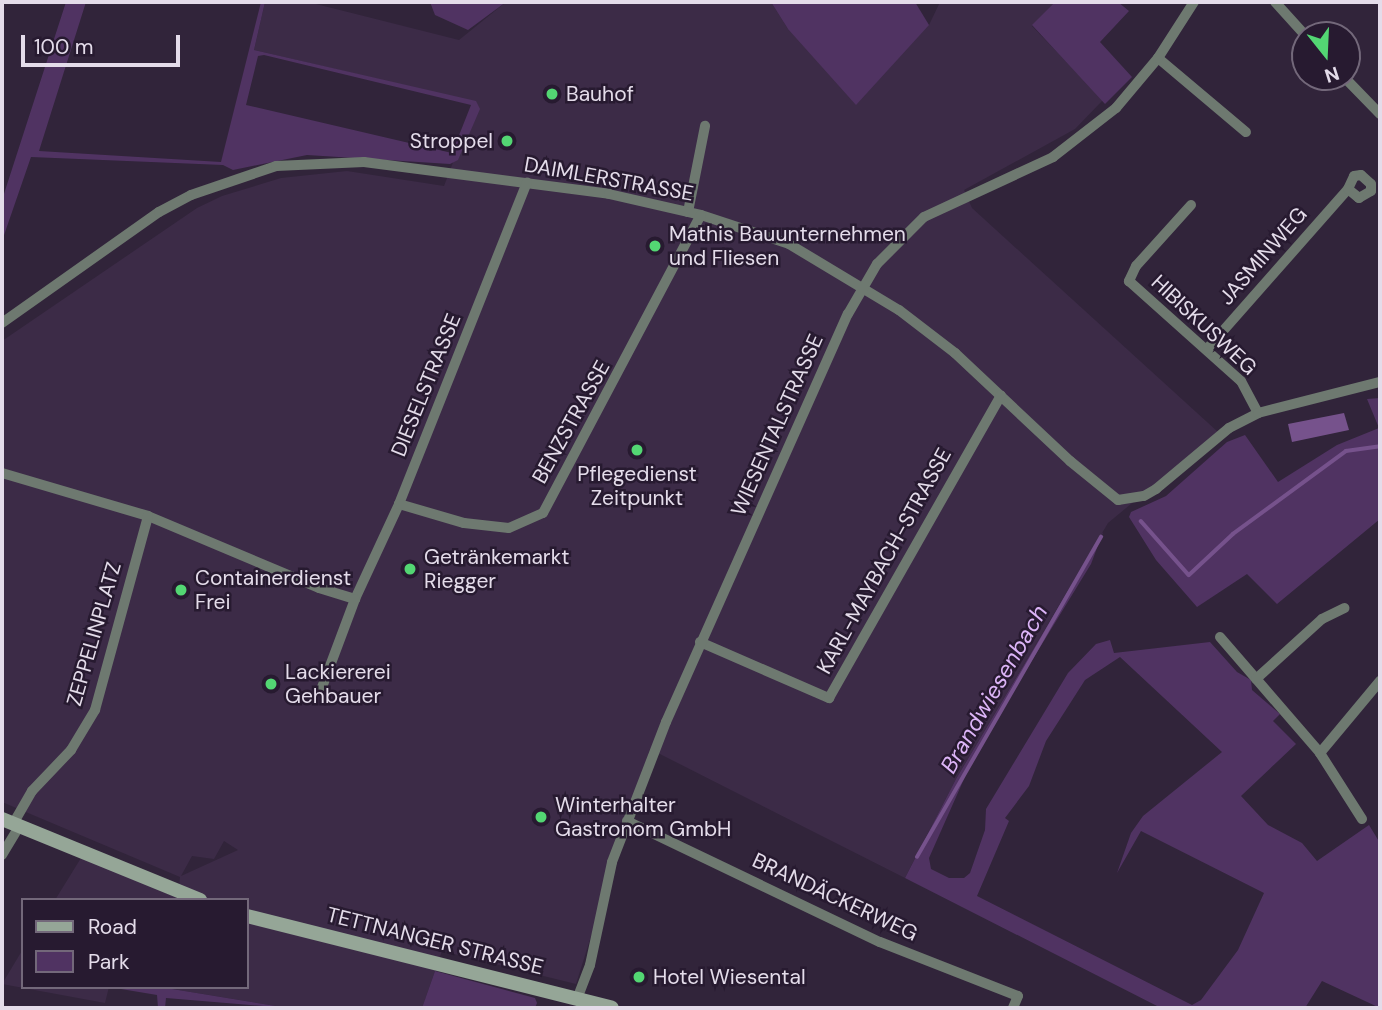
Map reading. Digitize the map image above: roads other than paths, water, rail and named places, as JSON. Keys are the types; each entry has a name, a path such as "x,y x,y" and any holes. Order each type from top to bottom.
{"main road":[{"path":"11,823 195,898"},
{"name":"TETTNANGER STRASSE","path":"248,916 612,1008"}],"street":[{"name":"WIESENTALSTRASSE","path":"578,999 627,821 700,642 864,287 895,242 924,217 1053,157 1116,108 1158,58 1194,2"},
{"path":"1275,2 1293,21"},
{"path":"1158,58 1246,132"},
{"path":"1358,91 1380,114"},
{"path":"688,212 705,126"},
{"name":"DAIMLERSTRASSE","path":"2,323 159,212 253,172 304,162 354,162 609,194 701,215 789,244 864,287 955,353 1110,496 1125,500 1156,489 1229,428 1258,413 1380,382"},
{"name":"DIESELSTRASSE","path":"321,690 355,599 399,504 527,183"},
{"name":"JASMINWEG","path":"1207,349 1348,189"},
{"name":"HIBISKUSWEG","path":"1191,205 1136,266 1129,281 1241,381 1258,413"},
{"name":"BENZSTRASSE","path":"399,504 464,523 509,528 543,513 701,215"},
{"name":"KARL-MAYBACH-STRASSE","path":"700,642 829,698 1001,395"},
{"path":"2,473 148,516 319,588 355,599"},
{"name":"ZEPPELINPLATZ","path":"2,855 11,823 32,791 71,750 95,710 148,516"},
{"path":"1256,679 1322,619 1345,608"},
{"path":"1220,637 1320,752 1362,819"},
{"path":"1320,752 1378,687"},
{"name":"BRANDÄCKERWEG","path":"627,821 880,942 1018,996 1013,1008"}],"waterway":[{"name":"Brandwiesenbach","path":"1141,521 1189,575 1233,534 1346,451 1380,446"},
{"name":"Brandwiesenbach","path":"917,857 1101,537"}],"place":[{"name":"Bauhof","path":"552,94"},
{"name":"Stroppel","path":"507,141"},
{"name":"Mathis Bauunternehmen und Fliesen","path":"655,246"},
{"name":"Pflegedienst Zeitpunkt","path":"637,450"},
{"name":"Getränkemarkt Riegger","path":"410,569"},
{"name":"Containerdienst Frei","path":"181,590"},
{"name":"Lackiererei Gehbauer","path":"271,684"},
{"name":"Winterhalter Gastronom GmbH","path":"541,817"},
{"name":"Hotel Wiesental","path":"639,977"}]}
